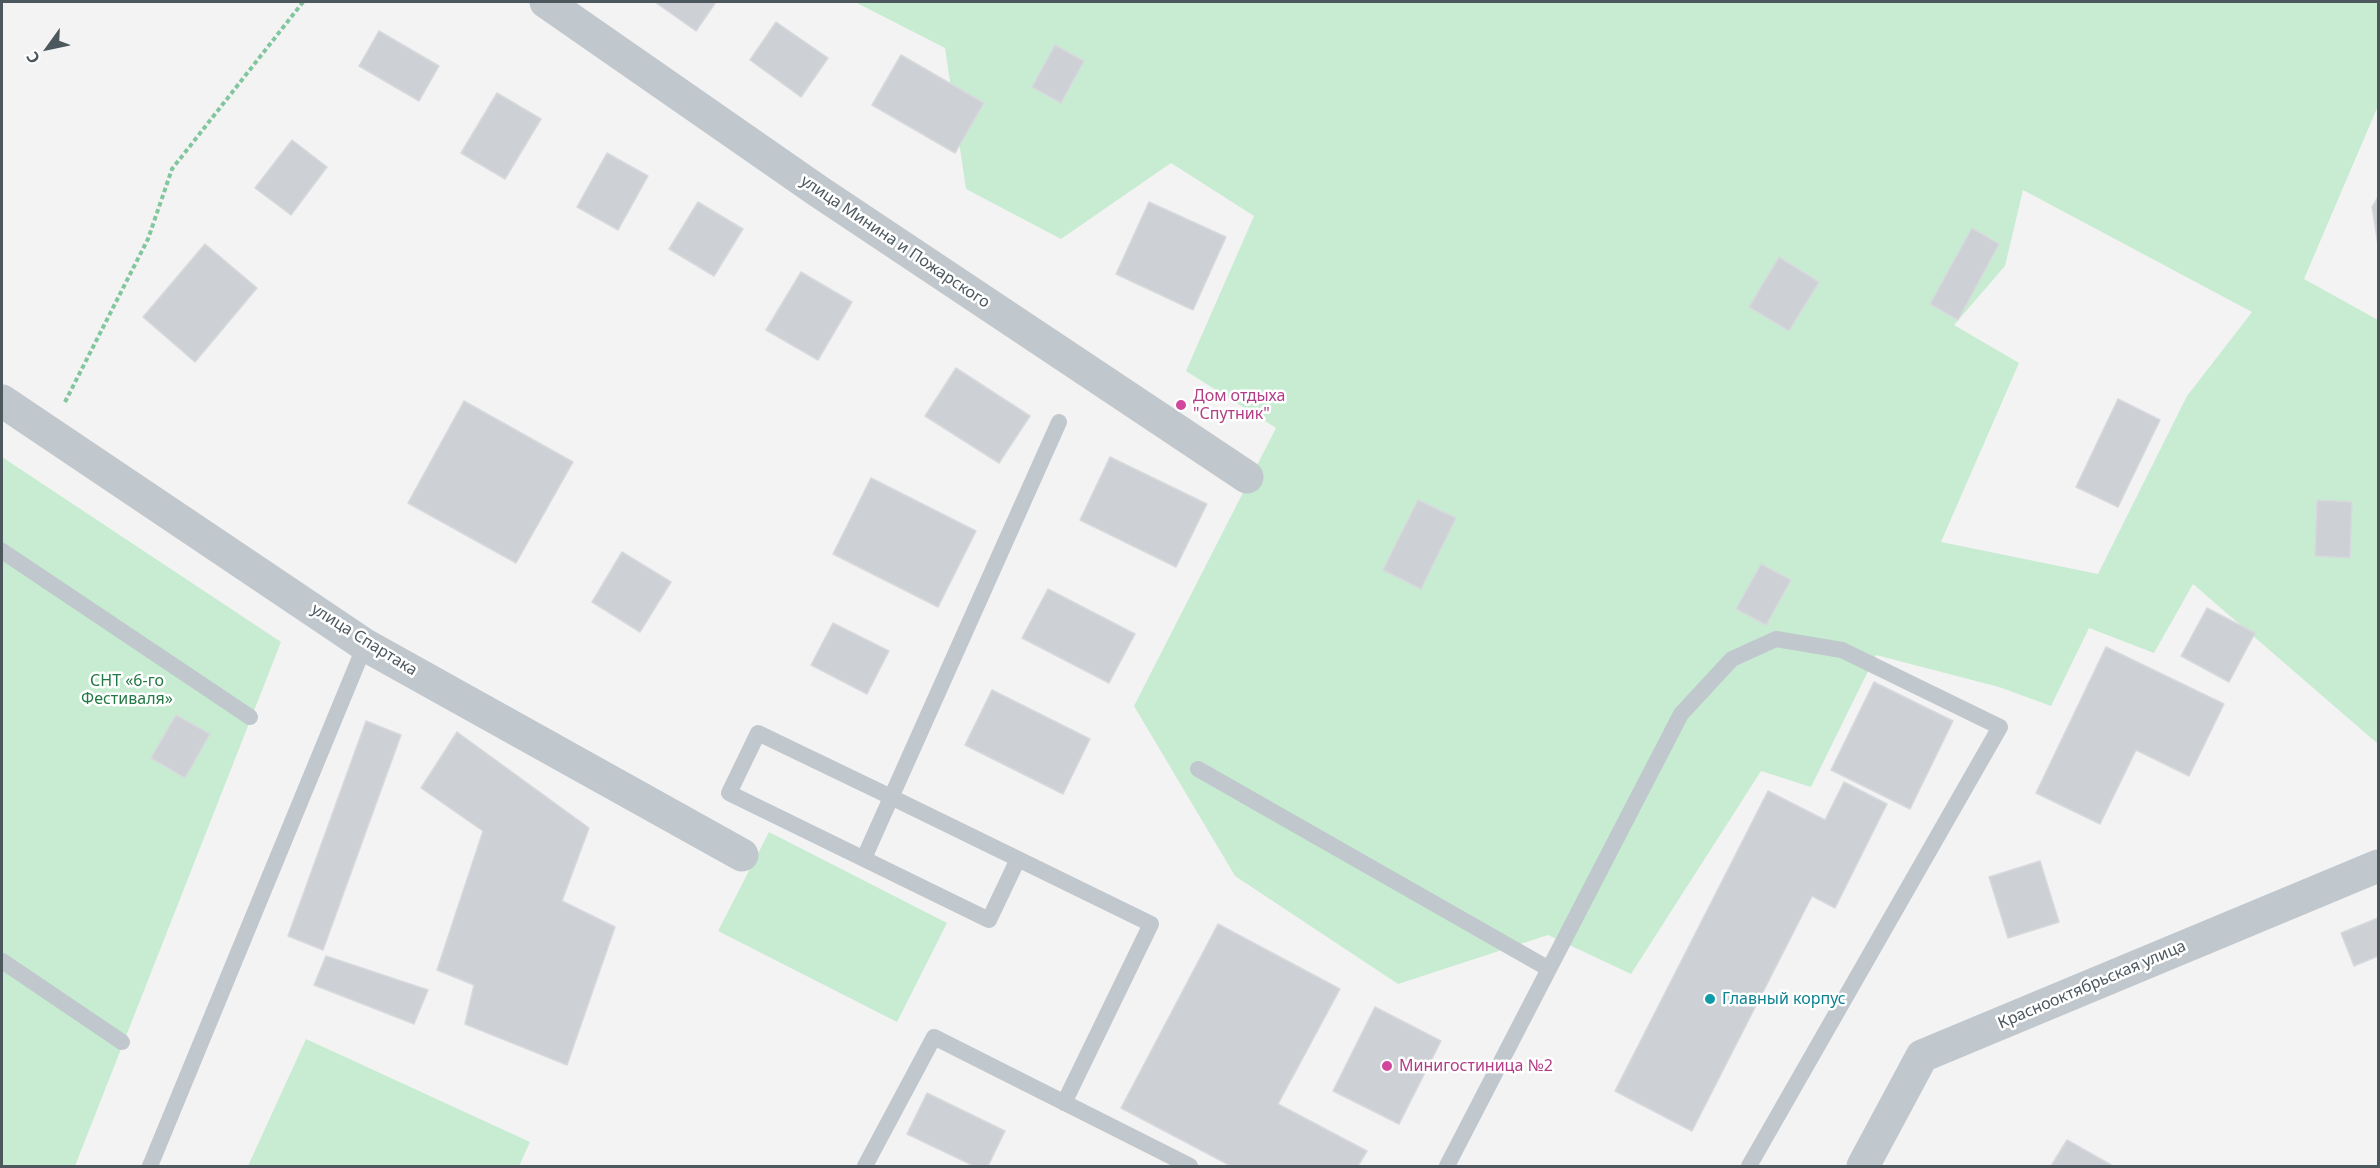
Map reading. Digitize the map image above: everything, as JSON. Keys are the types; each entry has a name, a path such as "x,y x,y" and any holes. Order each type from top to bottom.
{"street":[{"name":"улица Минина и Пожарского","path":"546,2 818,191 1247,477"},
{"name":"улица Спартака","path":"2,400 365,645 742,855"},
{"name":"Краснооктябрьская улица","path":"1863,1167 1922,1056 2379,866"}],"lane":[{"path":"864,858 1059,422"},
{"path":"2,551 250,717"},
{"path":"1447,1167 1681,714 1732,659 1776,639 1842,650 2000,727 1749,1167"},
{"path":"150,1167 365,645"},
{"path":"1018,859 989,920 729,793 759,733 891,797 1018,859 1151,924 1064,1103"},
{"path":"1198,770 1549,969"},
{"path":"2,962 122,1042"},
{"path":"865,1167 934,1037 1190,1167"}],"path":[{"path":"49,432 147,239 172,169 303,2"}],"green space":[{"path":"855,2 2378,2 2378,106 2304,279 2378,320 2378,744 2193,584 2154,653 2089,628 2051,706 1999,687 1876,655 1811,787 1761,771 1631,974 1548,935 1398,984 1235,876 1134,706 1276,428 1186,371 1254,216 1171,163 1061,239 966,189 945,48","holes":["2023,190 2252,312 2187,396 2098,574 1941,542 2019,363 1954,325 2005,266"]},
{"name":"СНТ «6-го Фестиваля»","path":"2,457 281,642 75,1166 2,1166"},
{"path":"769,832 947,923 897,1022 718,931"},
{"path":"306,1039 530,1142 519,1166 248,1166"}],"building":[{"path":"655,2 716,2 696,31"},
{"path":"776,22 828,58 801,97 750,60"},
{"path":"379,31 439,66 419,101 359,66"},
{"path":"1055,45 1084,61 1061,103 1032,87"},
{"path":"901,55 984,103 955,153 872,105"},
{"path":"497,93 541,119 505,179 461,153"},
{"path":"292,140 327,167 291,215 255,188"},
{"path":"607,153 648,176 618,230 577,207"},
{"path":"2378,197 2378,245 2372,207"},
{"path":"698,202 743,229 714,276 669,249"},
{"path":"1149,202 1226,237 1193,310 1116,274"},
{"path":"1972,228 1999,244 1958,320 1930,304"},
{"path":"205,244 257,288 195,362 143,317"},
{"path":"1779,257 1819,282 1789,331 1749,307"},
{"path":"801,272 852,302 818,360 766,330"},
{"path":"956,368 1030,416 999,463 925,416"},
{"path":"2118,399 2160,420 2118,507 2076,487"},
{"path":"464,401 573,462 516,563 408,503"},
{"path":"1110,457 1207,504 1176,567 1080,520"},
{"path":"871,478 976,531 938,607 833,554"},
{"path":"1418,500 1456,518 1421,589 1383,570"},
{"path":"2317,500 2352,502 2350,558 2315,556"},
{"path":"622,552 671,582 640,632 592,602"},
{"path":"1761,564 1791,580 1766,625 1736,609"},
{"path":"1048,589 1135,634 1109,683 1022,638"},
{"path":"2207,608 2255,633 2229,682 2181,656"},
{"path":"833,623 889,651 867,694 811,665"},
{"path":"2106,647 2224,704 2189,776 2136,750 2100,824 2036,793"},
{"path":"1874,682 1953,721 1910,809 1831,770"},
{"path":"992,690 1090,739 1063,794 965,745"},
{"path":"176,715 210,734 185,778 151,758"},
{"path":"366,721 401,735 323,950 288,936"},
{"path":"457,732 589,828 562,901 615,927 567,1065 465,1024 474,985 437,970 483,831 421,788"},
{"name":"Главный корпус","path":"1844,782 1887,804 1835,908 1812,896 1692,1131 1615,1091 1768,791 1825,820"},
{"path":"2040,861 2059,922 2008,938 1989,877"},
{"path":"2378,918 2378,956 2354,966 2341,933"},
{"path":"1218,924 1340,989 1278,1104 1367,1151 1358,1166 1231,1166 1121,1108"},
{"path":"326,956 428,990 414,1024 314,985"},
{"name":"Минигостиница №2","path":"1375,1007 1441,1041 1399,1124 1333,1091"},
{"path":"927,1093 1005,1131 988,1166 974,1166 907,1134"},
{"path":"2067,1140 2113,1166 2051,1166"}],"place":[{"name":"Дом отдыха \"Спутник\"","path":"1181,405"},
{"name":"Главный корпус","path":"1710,999"},
{"name":"Минигостиница №2","path":"1387,1066"}]}
